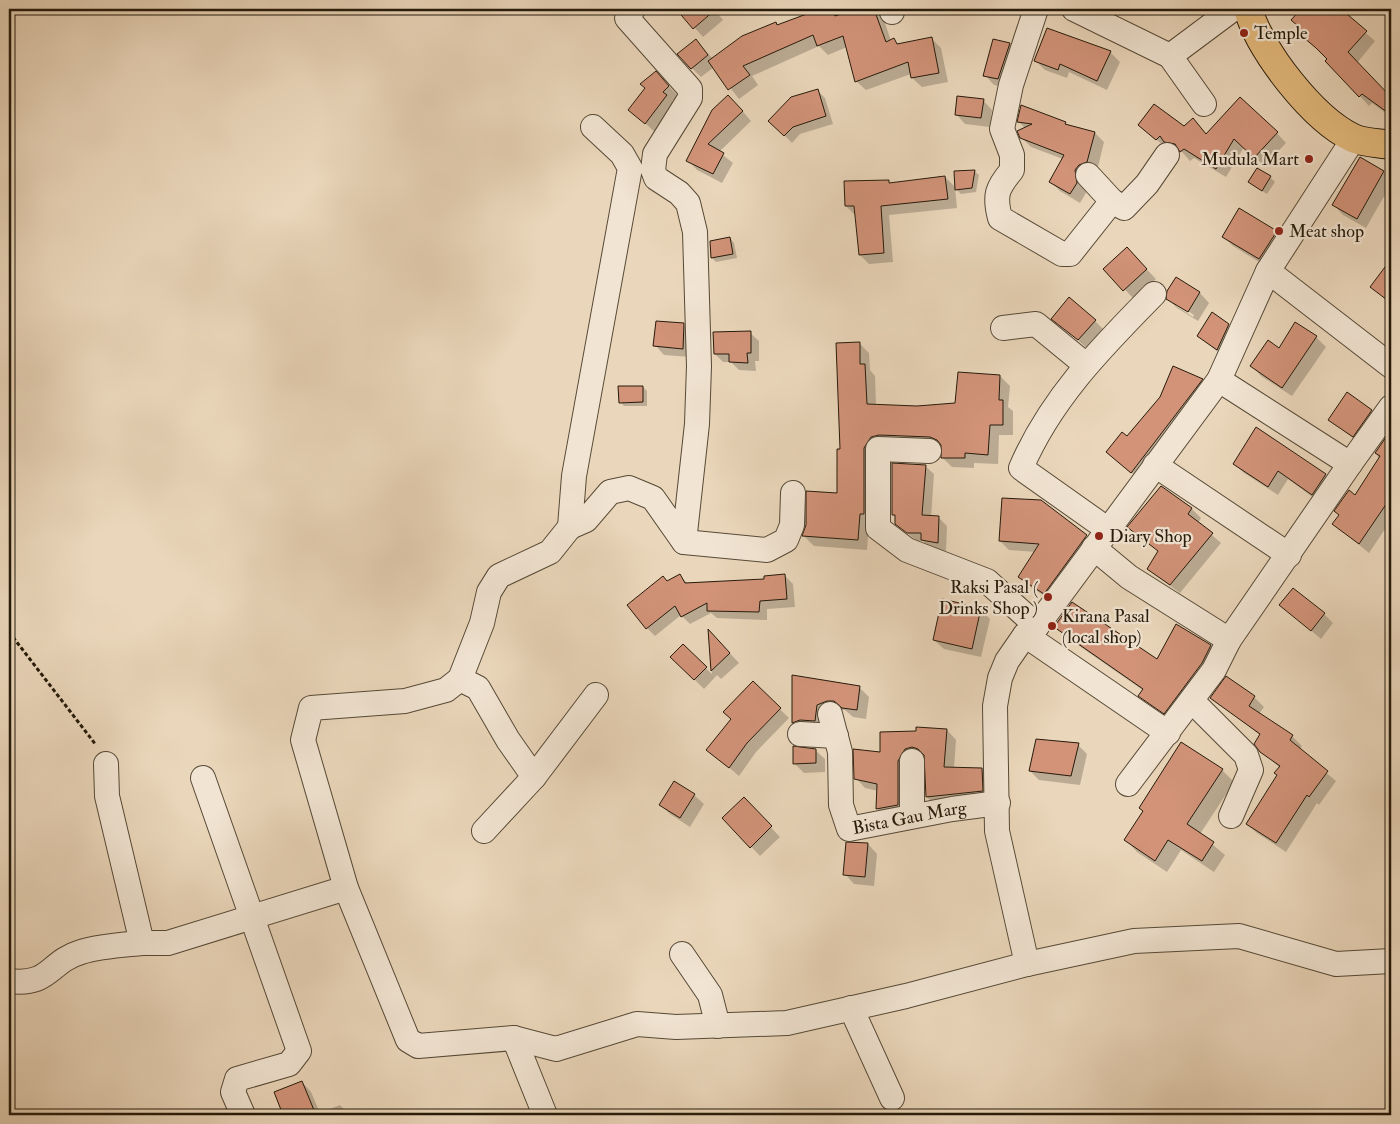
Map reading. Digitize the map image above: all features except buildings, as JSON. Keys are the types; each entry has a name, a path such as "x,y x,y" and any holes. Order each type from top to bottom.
{"main road":[{"path":"1248,9 1259,38 1282,72 1325,119 1354,138 1391,145"}],"street":[{"path":"570,527 574,476 642,169 655,154 690,98 690,89 627,18 633,9"},
{"path":"1036,9 1011,85 1002,129 1012,155 1012,170 998,186 996,204 1000,218 1062,254 1070,254 1112,200"},
{"path":"1074,9 1170,56 1204,104"},
{"path":"1170,56 1233,9"},
{"path":"592,126 622,154 679,193 688,203 695,232 699,366 697,424 684,542"},
{"path":"1027,964 997,831 997,692 1008,661 1219,380 1268,271 1354,138"},
{"path":"1088,175 1112,200 1124,208 1147,184 1167,155"},
{"path":"1268,271 1391,366"},
{"path":"1107,529 1021,468 1046,418 1086,365 1154,294"},
{"path":"1003,328 1036,324 1086,365"},
{"path":"1219,380 1350,464"},
{"path":"1128,784 1214,670 1230,640 1391,407"},
{"path":"929,451 878,449 878,528 907,550 987,581 1031,630 1168,733"},
{"path":"1155,465 1289,555"},
{"path":"793,494 792,526 786,540 767,550 684,542 653,498 629,488 610,492 586,520 570,527 550,552 499,576 489,592 482,623 460,679 446,690 405,701 311,708 303,740 346,888 408,1040 418,1046 514,1038 556,1049 637,1024 676,1027 787,1023 1027,964 1134,941 1239,936 1336,964 1391,961"},
{"path":"1094,548 1129,577 1230,640"},
{"path":"460,679 478,688 508,740 534,777"},
{"path":"484,831 534,777 596,695"},
{"path":"1192,701 1246,755 1251,770 1231,816"},
{"name":"Bista Gau Marg","path":"800,734 833,725 840,752 841,805 849,829 912,816 998,803"},
{"path":"912,761 912,816"},
{"path":"106,764 107,796 142,943"},
{"path":"203,778 299,1051 289,1064 237,1079 233,1092 243,1115"},
{"path":"9,981 41,980 60,964 80,952 142,943 168,943 252,915 346,888"},
{"path":"682,954 710,995 718,1026"},
{"path":"851,1008 892,1098"},
{"path":"514,1038 545,1115"}],"path":[{"path":"9,632 95,742 106,764"}],"place":[{"name":"Temple","path":"1244,33"},
{"name":"Mudula Mart","path":"1309,159"},
{"name":"Meat shop","path":"1279,231"},
{"name":"Diary Shop","path":"1099,536"},
{"name":"Raksi Pasal ( Drinks Shop )","path":"1048,597"},
{"name":"Kirana Pasal (local shop)","path":"1052,626"}]}
